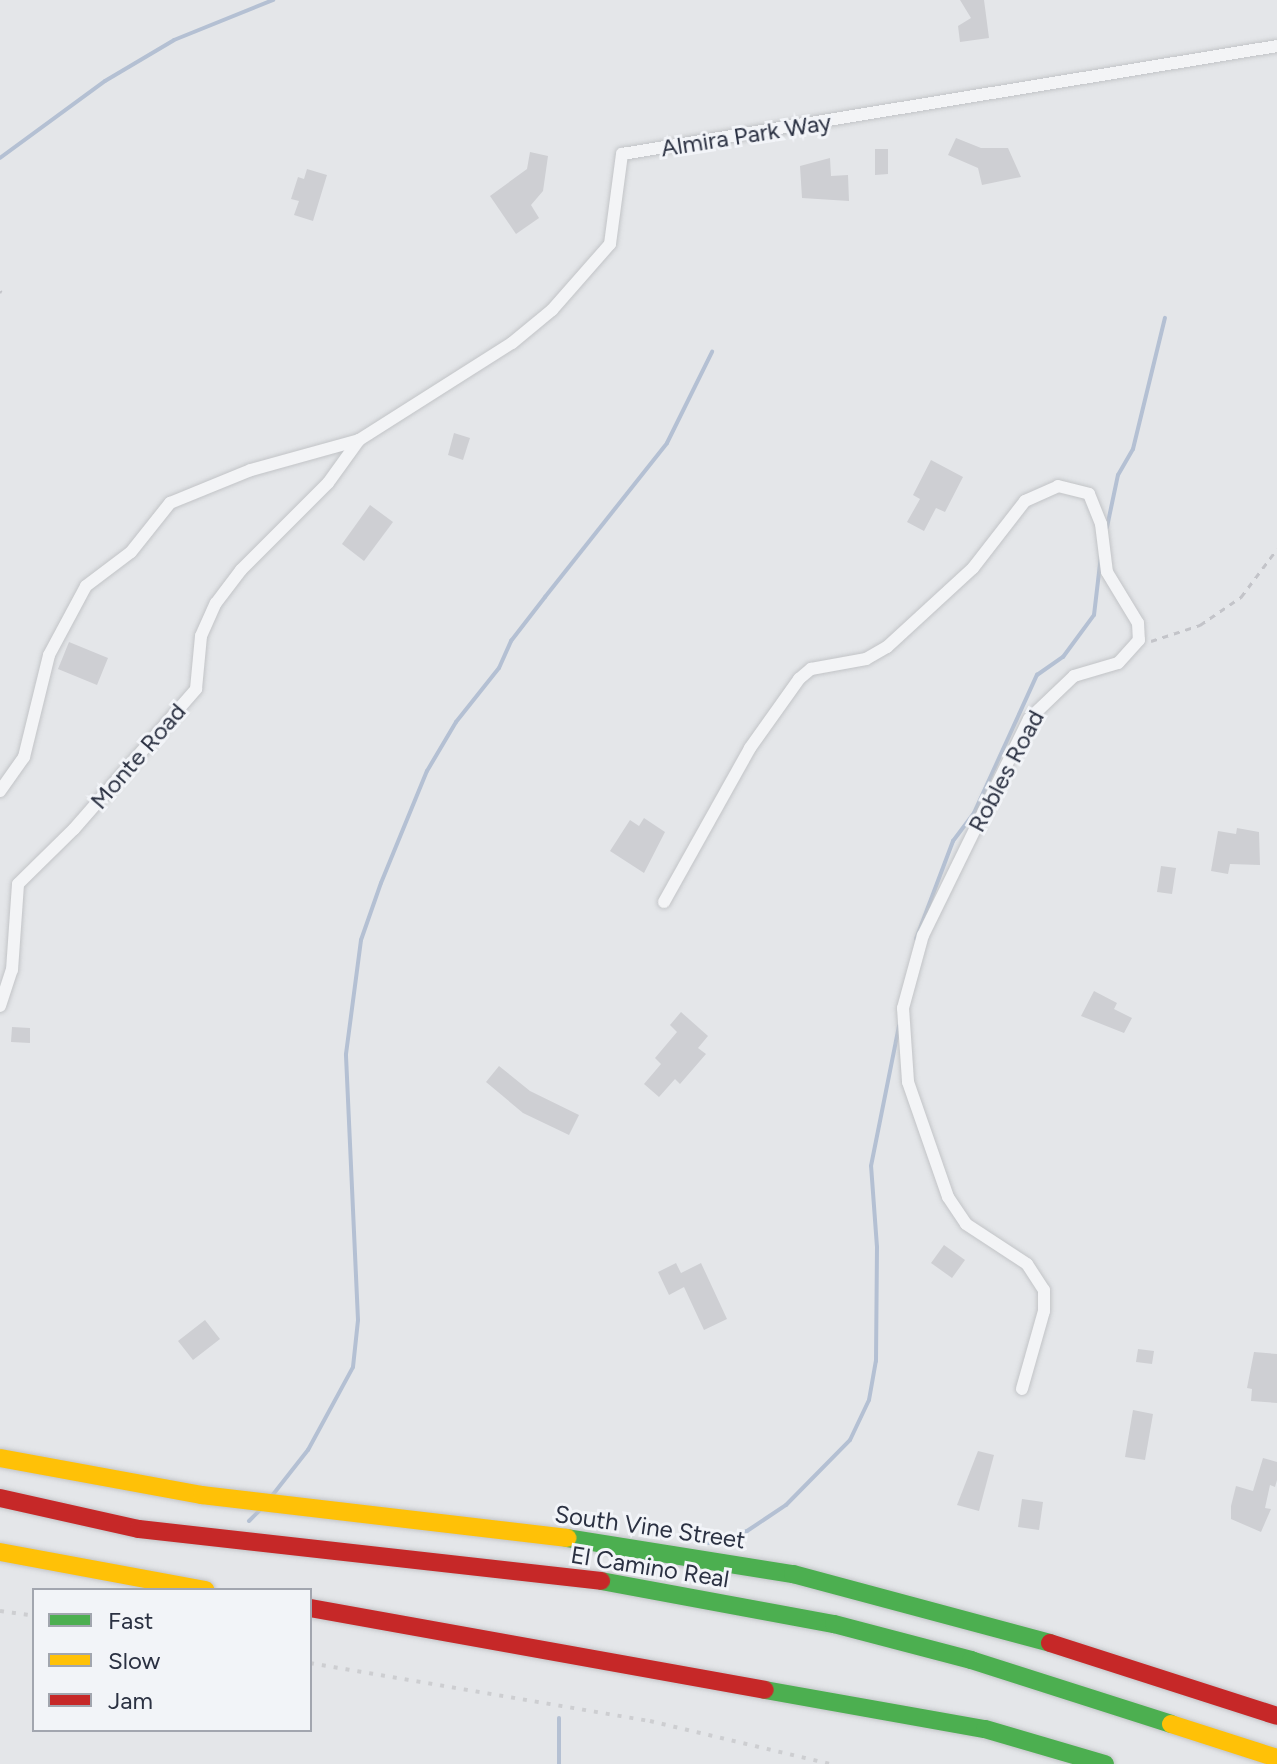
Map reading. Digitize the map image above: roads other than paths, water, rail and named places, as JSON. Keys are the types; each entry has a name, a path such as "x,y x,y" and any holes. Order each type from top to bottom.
{"main road":[{"name":"South Vine Street","path":"0,1458 108,1481 662,1551 915,1602 1277,1716"},
{"name":"El Camino Real","path":"0,1498 139,1529 624,1584 820,1621 971,1660 1277,1758"},
{"path":"0,1552 195,1588"},
{"path":"312,1608 985,1729 1105,1764"},
{"path":"985,1729 1068,1764"}],"street":[{"name":"Almira Park Way","path":"359,440 512,343 594,266 615,230 622,154 1277,46"},
{"path":"0,791 24,757 49,655 70,610 86,586 131,552 170,503 251,470 359,440"},
{"name":"Monte Road","path":"0,1006 12,970 18,884 74,829 196,689 201,636 216,603 241,570 328,483 359,440"},
{"name":"Robles Road","path":"664,902 750,748 799,679 811,669 866,659 887,647 973,568 1025,501 1046,489 1079,488 1089,494 1101,524 1104,555 1115,588 1138,623 1139,640 1118,663 1074,676 1029,719 923,935 903,1008 908,1082 948,1197 966,1224 1027,1264 1044,1290 1044,1311 1022,1389"}],"waterway":[{"path":"0,158 105,81 174,40 273,0"},
{"path":"1107,527 1118,475 1133,449 1165,318"},
{"path":"271,1497 308,1450 353,1367 358,1320 346,1054 361,940 381,883 427,771 456,722 499,668 511,641 667,443 712,352"},
{"path":"916,939 953,841 974,813 1037,675 1063,657 1094,615 1101,555"},
{"path":"708,1543 747,1531 786,1505 850,1440 869,1400 876,1361 877,1247 871,1166 899,1026"},
{"path":"249,1521 263,1507"},
{"path":"559,1718 559,1764"}],"railway":[{"path":"0,1611 32,1616"},
{"path":"312,1663 650,1721 831,1764"}]}
